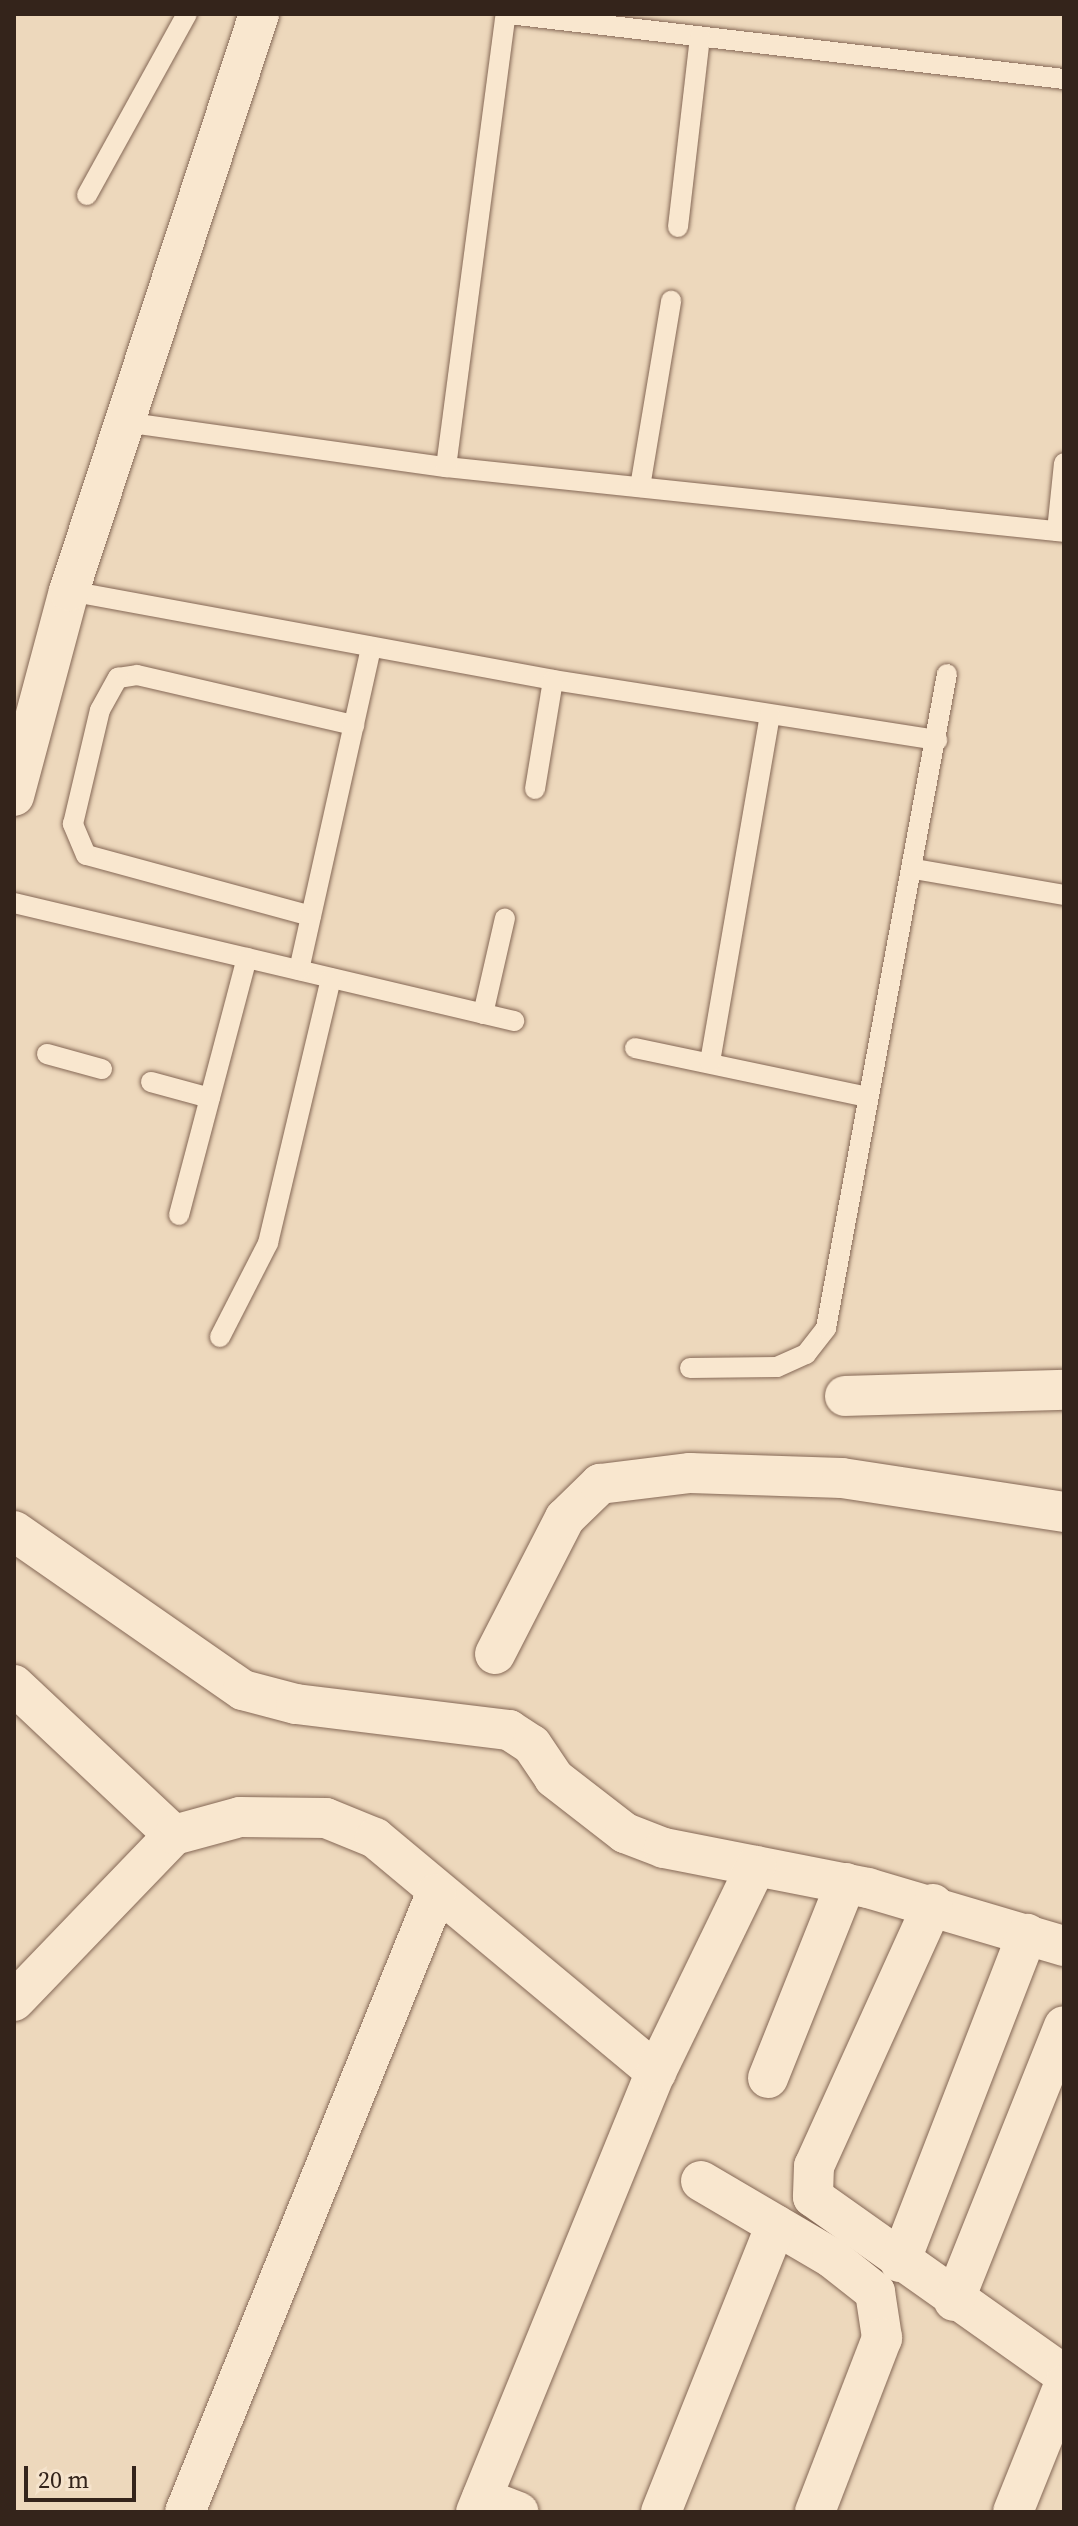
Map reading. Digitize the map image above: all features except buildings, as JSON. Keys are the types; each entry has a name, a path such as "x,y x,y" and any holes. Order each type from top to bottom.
{"street":[{"path":"14,796 22,734 259,14"},
{"path":"845,1396 1064,1390"},
{"path":"495,1654 565,1518 600,1484 690,1473 842,1478 1064,1512"},
{"path":"14,1531 243,1690 296,1704 509,1730 532,1745 554,1778 625,1833 756,1866 933,1904 1046,1940 900,2262"},
{"path":"14,1685 174,1835"},
{"path":"14,2001 174,1835 240,1817 326,1818 375,1838 436,1894 656,2072"},
{"path":"518,2512 479,2505 656,2072 756,1866"},
{"path":"768,2078 846,1883"},
{"path":"185,2512 436,1894"},
{"path":"933,1904 810,2183 821,2205 954,2301 1064,2375"},
{"path":"954,2301 1064,2026"},
{"path":"701,2181 776,2225 875,2292 882,2338 815,2512"},
{"path":"661,2512 776,2225"},
{"path":"1013,2512 1064,2385"}],"lane":[{"path":"87,195 187,14"},
{"path":"446,467 507,14 1064,79"},
{"path":"678,227 700,37"},
{"path":"640,487 671,301"},
{"path":"124,422 446,467 1060,531 1064,463"},
{"path":"69,591 553,680 937,740"},
{"path":"299,970 371,647"},
{"path":"690,1368 777,1367 806,1354 826,1328 868,1097 915,869 947,674"},
{"path":"311,916 86,855 73,824 100,710 118,678 137,675 354,725"},
{"path":"535,789 553,680"},
{"path":"710,1062 770,715"},
{"path":"915,869 1064,895"},
{"path":"14,903 514,1021"},
{"path":"483,1014 505,918"},
{"path":"179,1215 247,958"},
{"path":"220,1337 268,1243 331,978"},
{"path":"635,1048 868,1097"},
{"path":"47,1054 102,1069"},
{"path":"151,1082 210,1098"}]}
